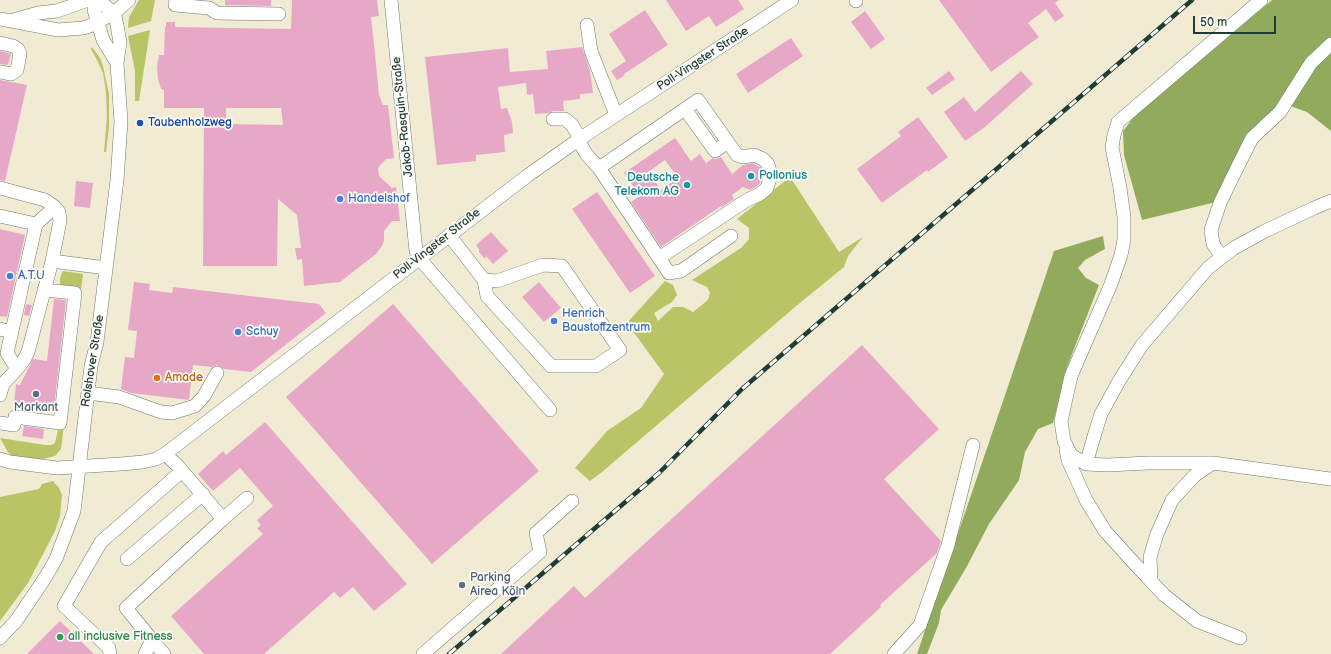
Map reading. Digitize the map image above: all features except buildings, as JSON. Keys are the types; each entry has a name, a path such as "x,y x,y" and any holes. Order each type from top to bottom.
{"street":[{"path":"5,20 57,11 88,0"},
{"name":"Rolshover Straße","path":"0,638 16,621 56,560 72,520 74,511 91,366 97,342 120,157 121,122 117,63 120,42 114,13 96,0 94,10 103,40 117,63"},
{"path":"5,20 58,30 83,28 114,13 128,0"},
{"path":"176,0 175,5 209,8 217,13 279,14"},
{"name":"Jakob-Rasquin-Straße","path":"391,0 416,250 420,257 550,410"},
{"name":"Poll-Vingster Straße","path":"0,459 10,462 57,468 143,462 156,459 527,176 579,139 792,0"},
{"path":"1240,638 1197,621 1164,595 1105,532 1086,500 1068,460 1061,421 1070,376 1111,284 1121,255 1124,240 1124,217 1112,147 1118,122 1261,0"},
{"path":"587,25 591,51 616,115"},
{"path":"0,43 13,46 18,49 20,54 17,70 11,74 0,72"},
{"path":"1222,257 1213,244 1211,230 1220,204 1252,138 1280,112 1311,63 1331,44"},
{"path":"598,168 698,100 737,155 743,157 754,155 763,159 768,164 771,176 767,188 760,194 747,200 658,258"},
{"path":"553,119 565,119 572,125 587,155 598,168 669,273 681,271 731,236"},
{"path":"0,188 45,200 55,207 60,221 52,261 28,352 17,369 2,384 0,395"},
{"path":"1086,464 1094,433 1101,414 1126,369 1142,345 1208,268 1234,248 1265,231 1331,201"},
{"path":"17,369 4,352 6,330 36,224 55,207"},
{"path":"0,216 36,224"},
{"path":"449,235 484,280 487,296 551,366 596,366 620,350 562,266 543,265 497,281 484,280"},
{"path":"52,261 106,268"},
{"path":"0,423 14,425 15,417 60,423 76,293 44,290"},
{"path":"88,393 119,397 160,412 172,412 195,406 204,396 217,373"},
{"path":"1064,441 1072,455 1086,464 1213,463 1331,479"},
{"path":"894,654 920,625 948,545 973,445"},
{"path":"164,454 182,470 223,518"},
{"path":"1150,581 1150,557 1156,534 1172,500 1194,476 1213,463"},
{"path":"110,654 110,648 64,606 101,542 182,470"},
{"path":"127,559 203,494"},
{"path":"164,654 126,608 223,518 248,498"},
{"path":"423,654 540,552 536,533 572,501"},
{"path":"145,654 152,640"}],"green space":[{"path":"139,0 155,0 151,21 128,28 129,17"},
{"path":"1272,0 1331,0 1331,131 1307,112 1282,103 1262,119 1248,136 1216,202 1142,220 1124,155 1123,131 1136,114"},
{"path":"150,30 139,101 135,101 135,71 128,36"},
{"path":"92,47 100,58 103,66 109,94 109,127 106,152 104,152 107,117 106,92 103,73 91,49"},
{"path":"790,177 839,252 863,237 848,256 844,267 590,481 575,468 607,431 641,408 664,374 627,323 665,281 673,285 677,295 672,302 654,313 658,321 673,307 683,307 693,312 708,300 710,293 707,287 692,280 741,248 749,239 749,228 737,219"},
{"path":"1103,236 1105,249 1085,260 1078,268 1086,278 1099,285 1067,367 1053,423 1038,429 1025,452 1019,480 989,524 966,568 941,610 939,623 927,654 917,654 1054,251"},
{"path":"63,271 83,274 61,449 55,456 39,460 25,460 12,456 0,438 51,445 55,443 58,430 62,425 78,290 60,286 60,278"},
{"path":"53,481 59,488 62,495 60,516 55,531 28,583 0,621 0,497 39,489 42,484"}],"railway":[{"path":"449,654 659,473 742,389 1192,0"}],"place":[{"name":"Taubenholzweg","path":"140,123"},
{"name":"Pollonius","path":"751,176"},
{"name":"Deutsche Telekom AG","path":"687,185"},
{"name":"Handelshof","path":"340,199"},
{"name":"A.T.U","path":"10,276"},
{"name":"Henrich Baustoffzentrum","path":"554,321"},
{"name":"Schuy","path":"238,332"},
{"name":"Amade","path":"157,378"},
{"name":"Markant","path":"36,394"},
{"name":"Parking Airea Köln","path":"462,585"},
{"name":"all inclusive Fitness","path":"60,637"}]}
